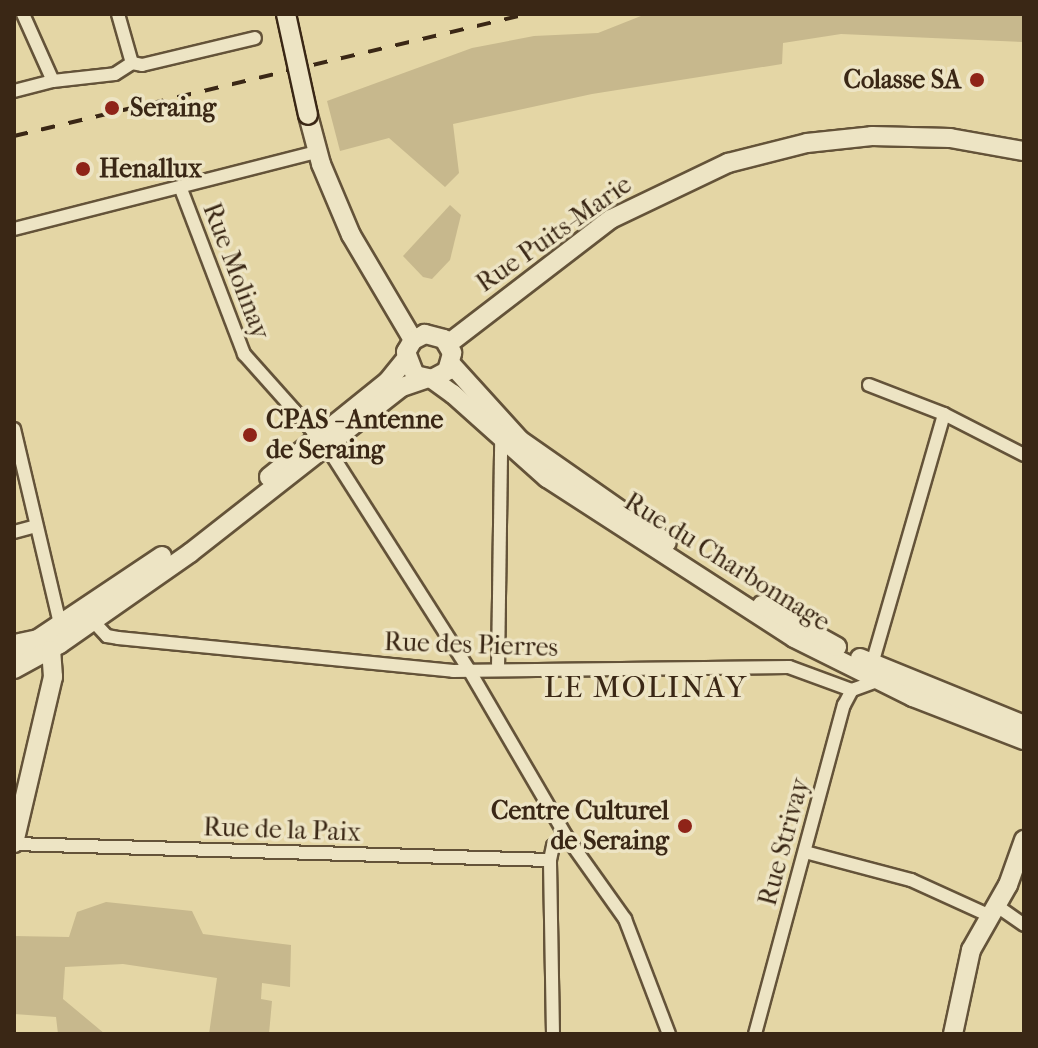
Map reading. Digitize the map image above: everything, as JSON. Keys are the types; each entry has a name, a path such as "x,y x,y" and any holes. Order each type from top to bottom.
{"main road":[{"path":"286,14 317,152 363,258 413,340"},
{"name":"Rue Puits-Marie","path":"448,344 611,219 728,163 807,143 872,136 950,138 1024,151"},
{"path":"14,655 53,638 92,620 206,541 322,442 388,381 406,359 413,340 431,333 448,344 451,364 429,379 402,387 322,442 53,638 14,669"},
{"name":"Rue du Charbonnage","path":"406,359 415,375 429,379 501,441 731,600 875,672 1024,740"},
{"name":"Rue du Charbonnage","path":"451,364 507,429 550,464 731,586 875,672 1024,725"},
{"path":"14,843 53,677 53,638"},
{"path":"953,1034 963,973 1024,840"}],"street":[{"path":"23,14 53,81"},
{"path":"118,14 132,63"},
{"path":"14,91 53,81 115,74 132,63 142,65 255,38"},
{"path":"14,229 317,152"},
{"name":"Rue Molinay","path":"181,189 248,361 322,442 469,670 566,836 625,919 669,1034"},
{"path":"869,385 944,414 1024,455"},
{"path":"852,690 875,672 944,414"},
{"path":"14,429 36,526 53,638 14,641"},
{"path":"498,669 501,441"},
{"path":"14,532 36,526"},
{"name":"Rue des Pierres","path":"92,620 107,636 118,638 469,670 635,673 797,668 852,690"},
{"name":"Rue Strivay","path":"755,1034 852,690"},
{"path":"553,1034 550,860 553,846 566,836"},
{"name":"Rue de la Paix","path":"14,843 550,860"},
{"path":"805,852 919,883 1024,925"}],"shaded area":[{"path":"646,14 1024,14 1024,42 841,34 783,43 782,64 592,94 453,124 459,173 445,187 389,138 340,151 327,101 472,48 534,36 598,33"},
{"path":"450,205 461,215 450,260 432,279 423,277 403,256"},
{"path":"106,902 192,911 203,934 291,945 290,987 262,983 261,999 272,1001 269,1034 209,1034 217,978 123,964 65,967 63,999 105,1034 58,1034 56,1017 14,1014 14,936 69,937 77,912"}],"railway":[{"path":"14,136 527,14"}],"place":[{"name":"Colasse SA","path":"977,80"},
{"name":"Seraing","path":"112,108"},
{"name":"Henallux","path":"83,169"},
{"name":"CPAS - Antenne de Seraing","path":"250,435"},
{"name":"Centre Culturel de Seraing","path":"685,826"}],"district":[{"name":"LE MOLINAY","path":"646,688"}]}
